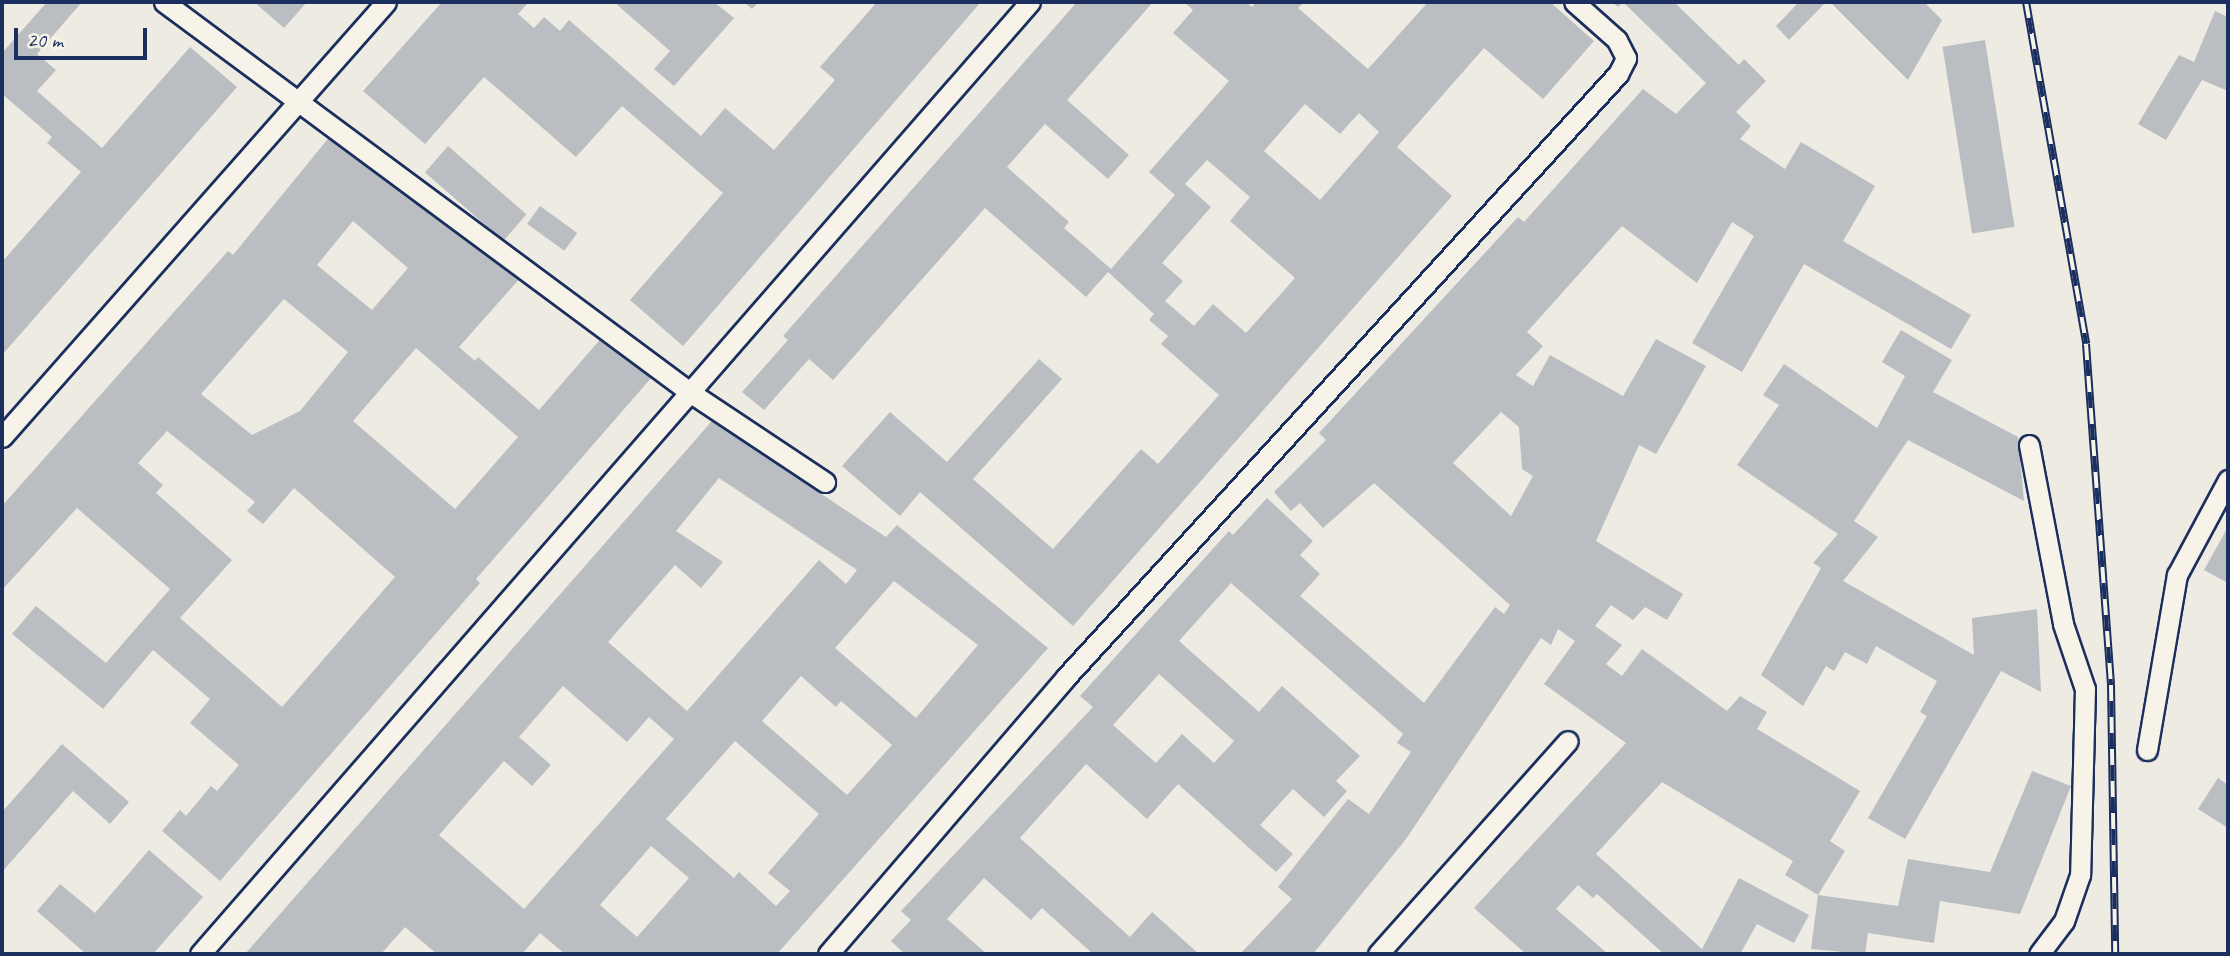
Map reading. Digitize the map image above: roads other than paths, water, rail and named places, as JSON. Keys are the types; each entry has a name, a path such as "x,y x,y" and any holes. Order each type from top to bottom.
{"lane":[{"path":"164,2 300,100 691,393 825,482"},
{"path":"2,437 386,2"},
{"path":"200,954 1031,2"},
{"path":"828,954 1066,677 1618,74 1626,58 1617,40 1574,2"},
{"path":"2029,445 2063,624 2085,688 2080,875 2064,921 2039,954"},
{"path":"2147,750 2177,575 2228,480"},
{"path":"1378,954 1568,741"}],"railway":[{"path":"2026,2 2086,344 2111,685 2115,954"}]}
